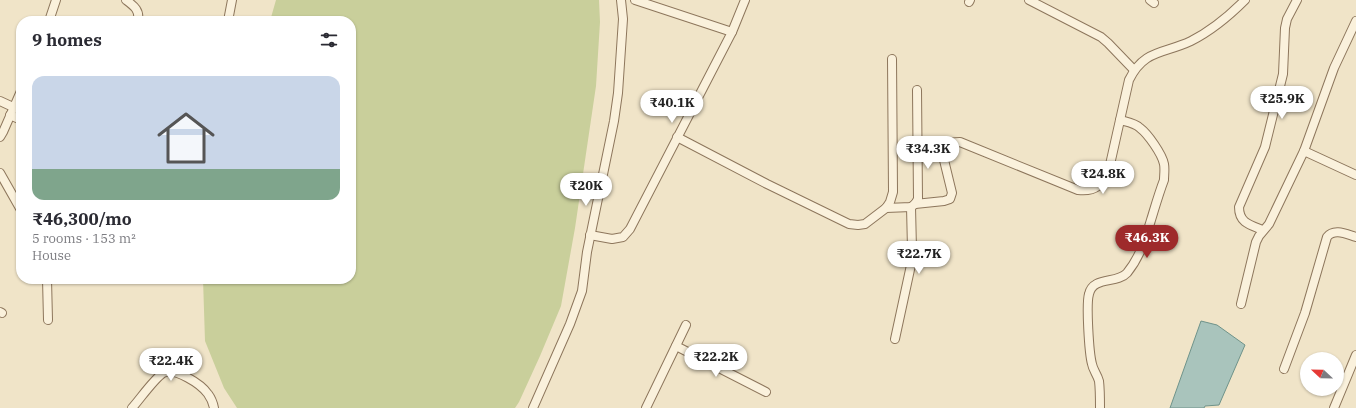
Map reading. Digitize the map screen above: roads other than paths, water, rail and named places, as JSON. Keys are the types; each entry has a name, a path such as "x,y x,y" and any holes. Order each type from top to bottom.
{"street":[{"path":"51,16 56,0"},
{"path":"126,0 138,10 139,16"},
{"path":"229,16 231,0"},
{"path":"533,408 570,324 582,291 590,235 614,121 618,94 623,19 621,0"},
{"path":"635,0 732,32"},
{"path":"590,235 612,239 623,237 630,229 732,32 746,0"},
{"path":"1029,0 1101,37 1108,42 1134,70"},
{"path":"886,208 913,206 950,199 952,193 943,156 943,150 945,146 951,142 960,142 1078,190 1087,191 1096,188 1104,181 1109,169 1129,80 1134,70 1141,62 1151,55 1190,41 1205,32 1233,12 1244,0"},
{"path":"1263,230 1244,222 1239,214 1239,207 1265,147 1283,74 1285,28 1287,19 1297,0"},
{"path":"1241,304 1256,242 1263,230 1269,224 1304,151 1334,68 1356,21"},
{"path":"677,137 767,184 849,224 865,224 886,208 890,202 893,192 892,59"},
{"path":"894,339 910,265 913,206 918,199 917,90"},
{"path":"0,101 16,115"},
{"path":"0,136 16,102"},
{"path":"1100,408 1099,383 1097,374 1092,366 1090,356 1089,292 1092,287 1100,282 1116,279 1125,274 1144,247 1164,180 1165,171 1164,164 1148,135 1135,125 1120,120"},
{"path":"1304,151 1356,175"},
{"path":"0,173 16,201"},
{"path":"1284,368 1304,313 1327,237 1334,231 1356,237"},
{"path":"47,284 48,320"},
{"path":"646,408 686,325"},
{"path":"676,346 766,392"},
{"path":"1334,408 1356,354"},
{"path":"132,408 158,378 164,373 171,372 180,373 205,390 210,395 214,408"}],"water":[{"path":"1201,321 1217,325 1245,345 1219,405 1205,406 1204,408 1170,408"}]}
